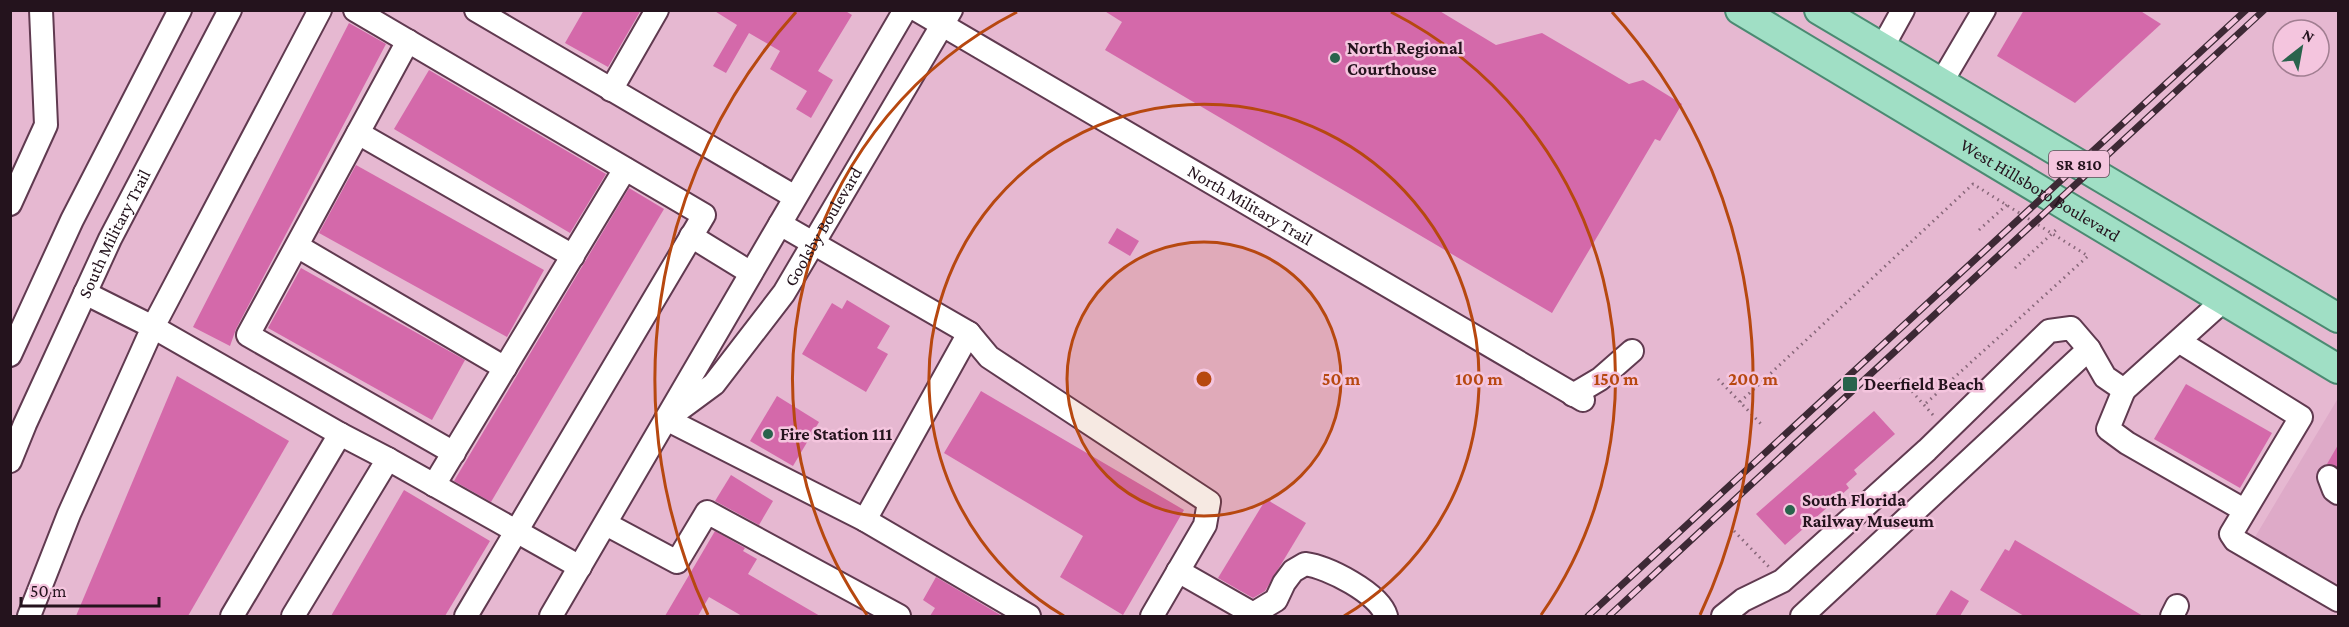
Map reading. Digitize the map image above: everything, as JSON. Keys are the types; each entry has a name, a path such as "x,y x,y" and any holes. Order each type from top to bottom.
{"main road":[{"name":"West Hillsboro Boulevard","path":"1740,10 2225,299 2338,369"},
{"name":"SR 810","path":"1819,10 2338,318"},
{"path":"1797,45 1845,59 1867,58 1882,48"}],"street":[{"path":"10,204 46,125 41,10"},
{"path":"10,355 72,219 180,10"},
{"name":"South Military Trail","path":"10,461 110,239 230,10"},
{"path":"29,616 69,513 153,327 320,10"},
{"path":"355,10 704,215 466,616"},
{"path":"476,10 795,197"},
{"path":"611,90 657,10"},
{"name":"Goolsby Boulevard","path":"551,616 905,10"},
{"name":"North Military Trail","path":"916,10 946,18 1578,398 1632,351"},
{"path":"1882,48 1903,10"},
{"path":"1941,83 1984,10"},
{"name":"Goolsby Boulevard","path":"666,419 714,384 784,293 946,18"},
{"path":"408,41 248,335 454,453"},
{"path":"358,133 573,256"},
{"path":"434,485 626,169"},
{"path":"780,224 969,333 989,357 1209,502 1205,525 1152,616"},
{"path":"691,236 752,273"},
{"path":"297,246 505,368"},
{"path":"86,293 153,327 580,567"},
{"path":"2225,299 2180,342 2124,390 2108,429 2127,443 2244,510"},
{"path":"1723,616 1743,600 1782,581 1927,450 2049,331 2071,328 2089,349 2105,377 2124,390"},
{"path":"865,520 969,333"},
{"path":"2180,342 2301,417 2233,527 2231,534 2235,540 2338,600"},
{"path":"1802,616 2089,349"},
{"path":"666,419 865,520 1022,615"},
{"path":"232,616 340,434"},
{"path":"1927,450 1952,477"},
{"path":"293,616 388,459"},
{"path":"606,524 677,562 707,512 899,616"},
{"path":"1178,571 1255,615 1276,600 1284,583 1305,564 1320,566 1374,597 1386,616"}],"path":[{"path":"1740,402 1973,184 2088,256 1924,405"},
{"path":"1979,230 2013,197"},
{"path":"2016,268 2062,224"},
{"path":"1718,379 1762,425"}],"shaded area":[{"path":"2338,401 2338,587 2255,537"}],"building":[{"path":"584,10 641,10 608,67 565,43"},
{"path":"713,10 844,10 852,15 818,71 833,80 811,118 796,109 807,91 770,69 780,51 749,33 726,73 713,66 737,25"},
{"path":"1103,10 1438,10 1496,45 1542,33 1629,84 1643,80 1682,104 1660,141 1655,139 1552,313 1105,50 1122,22"},
{"path":"2024,10 2139,10 2161,24 2075,103 1997,56"},
{"path":"349,23 386,44 236,329 230,346 193,327"},
{"path":"429,70 606,174 570,233 394,129"},
{"path":"356,165 544,270 507,337 319,233"},
{"path":"629,188 664,209 491,502 454,481"},
{"path":"1117,228 1139,241 1130,256 1108,243"},
{"path":"301,268 465,360 432,420 268,328"},
{"path":"847,300 890,326 877,348 888,354 866,392 802,354 832,303 842,309"},
{"path":"177,376 289,441 188,616 76,616"},
{"path":"2186,384 2272,433 2240,488 2154,439"},
{"path":"981,391 1184,510 1123,615 1060,577 1083,536 944,453"},
{"path":"777,396 819,422 793,466 750,441"},
{"path":"1874,411 1895,434 1854,470 1857,474 1846,484 1849,488 1785,545 1756,514"},
{"path":"2338,445 2338,468 2327,464"},
{"path":"731,475 773,501 759,525 715,501"},
{"path":"404,490 490,541 445,616 331,616"},
{"path":"1266,499 1306,523 1265,591 1253,598 1218,578"},
{"path":"715,531 745,548 743,551 757,559 748,574 820,616 742,616 709,597 698,616 665,616"},
{"path":"2015,540 2143,616 2024,616 1980,590 2005,549 2009,551"},
{"path":"936,577 1002,616 930,616 935,608 923,600"},
{"path":"1951,590 1969,601 1960,616 1935,616"}],"railway":[{"path":"1588,616 2246,10"},
{"path":"1609,616 2264,10"}],"place":[{"name":"North Regional Courthouse","path":"1335,58"},
{"name":"Deerfield Beach","path":"1850,384"},
{"name":"Fire Station 111","path":"768,434"},
{"name":"South Florida Railway Museum","path":"1790,510"}]}
